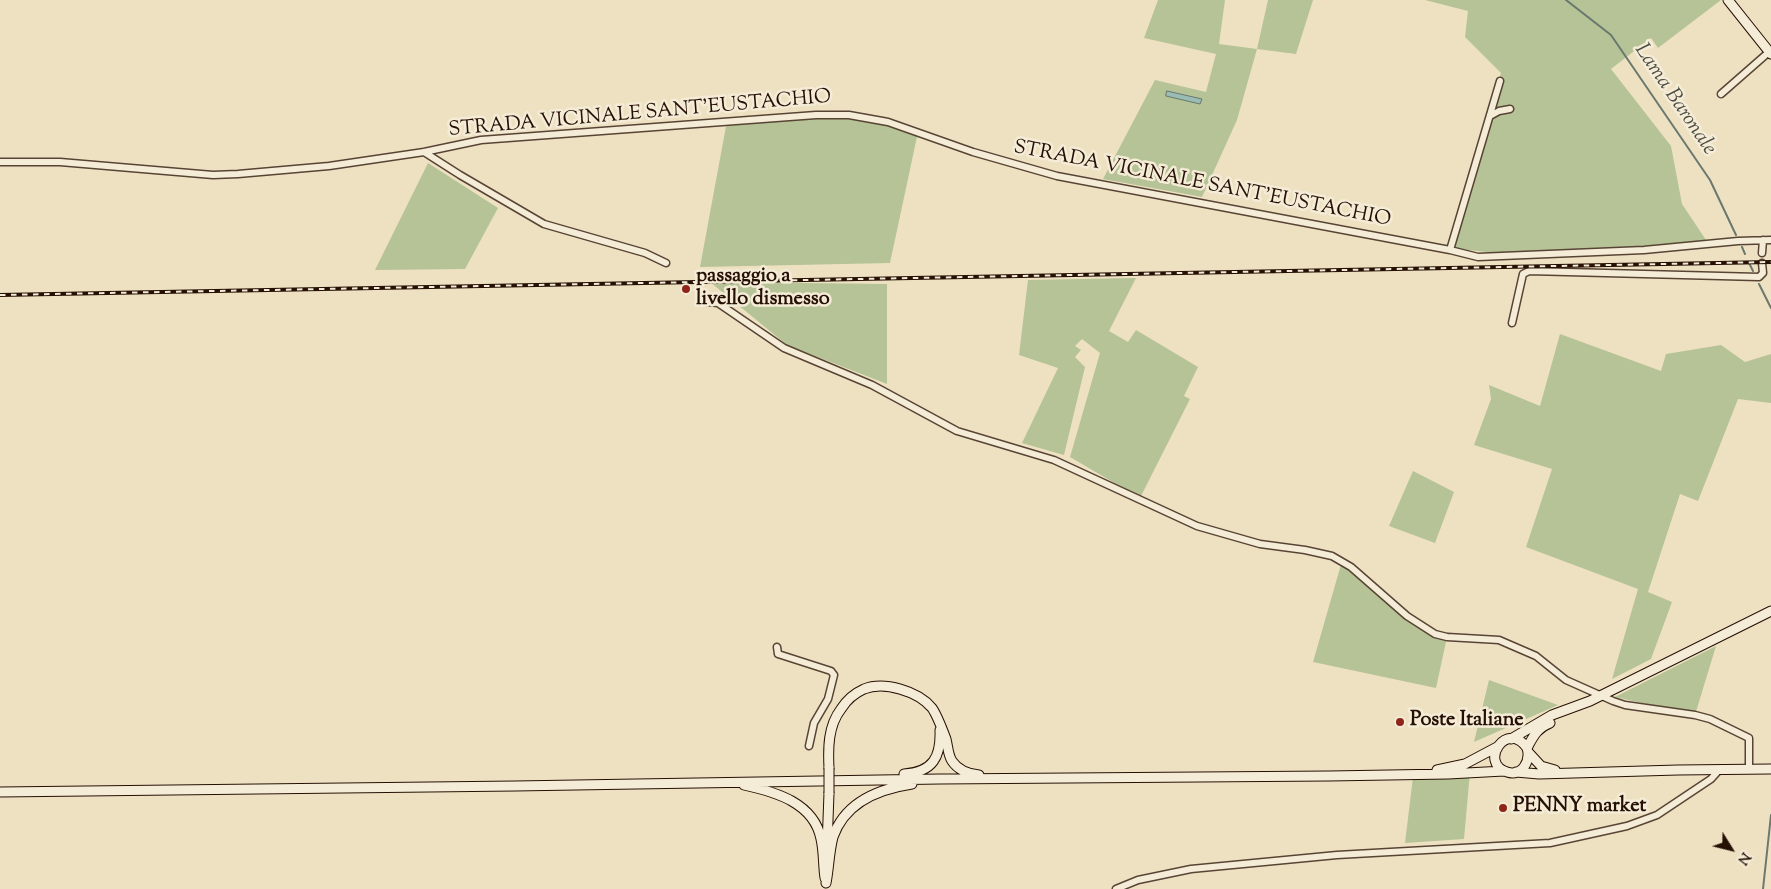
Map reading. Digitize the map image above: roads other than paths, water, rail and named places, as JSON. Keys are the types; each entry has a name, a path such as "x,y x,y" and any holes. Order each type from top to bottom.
{"main road":[{"path":"1728,0 1770,53"},
{"path":"1516,772 1521,770 1527,763 1528,751 1533,736 1541,727 1601,695 1771,611"},
{"path":"826,886 830,739 833,721 847,701 864,689 884,687 912,694 921,699 932,708 946,740 948,753 957,766 972,774 1014,779"},
{"path":"1393,775 1436,770 1465,764 1552,715 1590,701"},
{"path":"852,780 912,774 925,769 937,756 940,748 940,727"},
{"path":"1511,739 1520,741 1542,766 1568,773"},
{"path":"1497,747 1496,763 1504,771"},
{"path":"0,792 852,780 1393,775 1504,771 1539,774 1771,769"},
{"path":"826,886 833,839 842,819 853,808 868,796 888,788 940,779"},
{"path":"728,782 778,794 791,800 811,817 817,827 821,840 826,886"}],"street":[{"path":"1721,94 1770,53"},
{"path":"1450,250 1500,81"},
{"path":"1490,116 1499,111 1510,109"},
{"name":"STRADA VICINALE SANT'EUSTACHIO","path":"0,162 60,162 213,175 238,174 329,166 424,152 481,140 816,115 849,115 897,125 973,152 1057,176 1450,250 1478,257 1644,250 1771,240"},
{"path":"424,152 460,176 544,224 645,252 666,263"},
{"path":"1762,253 1763,240"},
{"path":"1512,323 1524,274 1530,271 1759,277 1763,273 1762,263"},
{"path":"707,302 718,303 784,348 872,385 966,434 1054,460 1197,526 1260,544 1306,550 1332,556 1358,572 1407,616 1435,634 1447,637 1499,640 1536,656 1566,680 1625,705 1695,715 1710,719 1749,738 1749,769"},
{"path":"777,647 778,654 831,671 834,675 828,699 814,723 809,746"},
{"path":"1116,889 1138,880 1191,869 1337,855 1550,843 1627,826 1657,815 1711,779 1720,769"}],"water":[{"path":"1167,91 1202,99 1200,104 1166,96"}],"waterway":[{"name":"Lama Baronale","path":"1566,0 1611,35 1710,180 1736,235"},
{"name":"Lama Baronale","path":"1742,247 1745,254"},
{"name":"Lama Baronale","path":"1749,263 1753,271"},
{"name":"Lama Baronale","path":"1759,284 1771,308"},
{"name":"Lama Baronale","path":"1763,889 1771,815"}],"railway":[{"path":"0,295 1771,262"}],"place":[{"name":"passaggio a livello dismesso","path":"686,289"},
{"name":"Poste Italiane","path":"1400,722"},
{"name":"PENNY market","path":"1503,808"}]}
